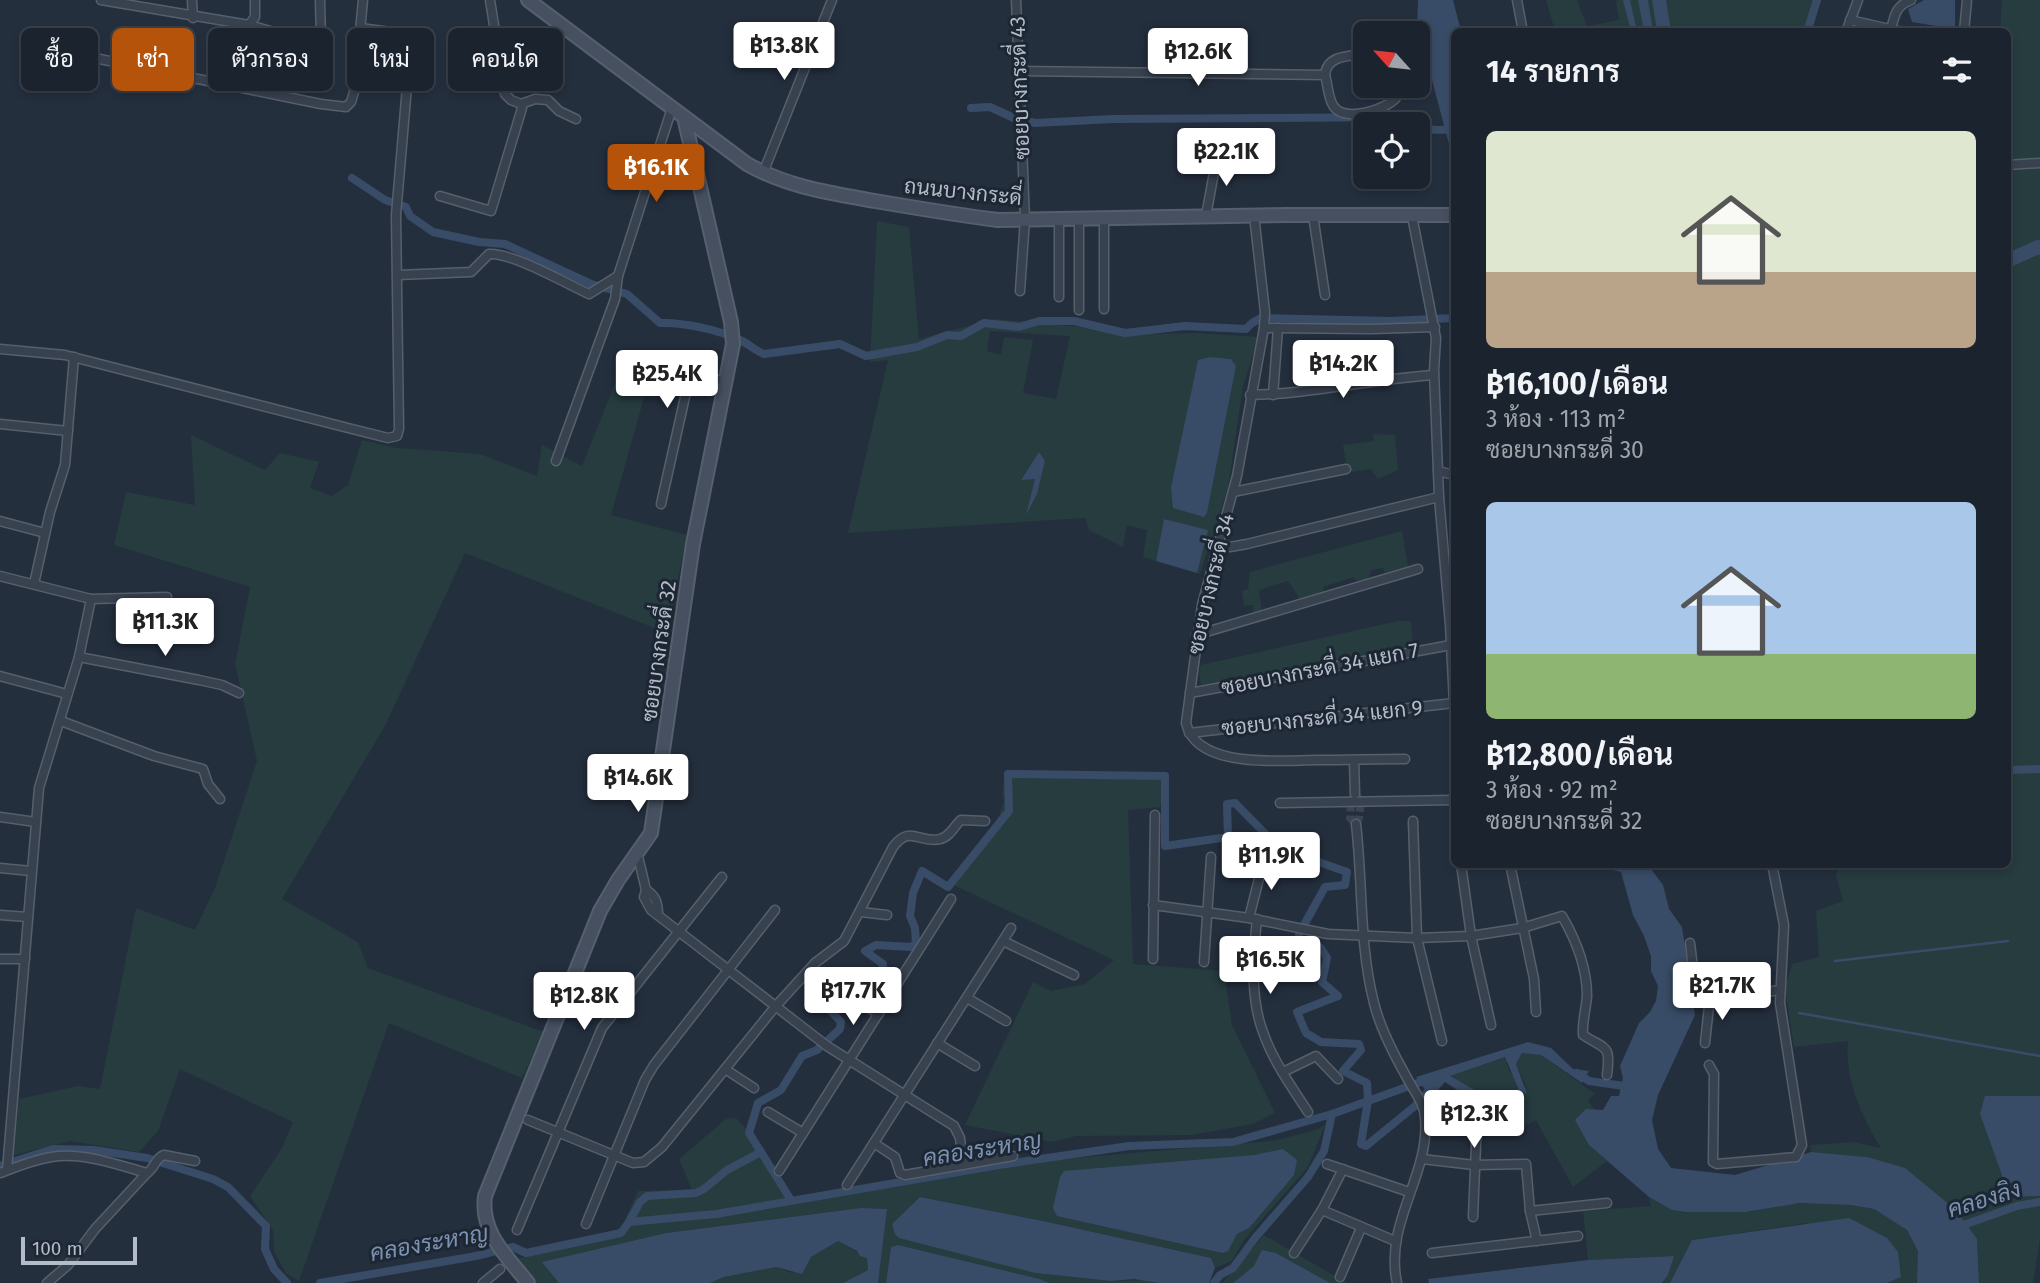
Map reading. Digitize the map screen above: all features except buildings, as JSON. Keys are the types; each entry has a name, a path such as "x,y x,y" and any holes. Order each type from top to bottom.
{"street":[{"path":"101,0 130,3 193,18 258,28"},
{"path":"192,0 193,18"},
{"path":"250,26 255,17 255,0"},
{"path":"320,0 321,28"},
{"path":"360,28 363,0"},
{"path":"490,0 505,94 521,104 535,99 548,100 559,111 576,119"},
{"path":"763,173 832,0"},
{"name":"ซอยบางกระดี่ 43","path":"1016,0 1025,219 1020,291"},
{"path":"1517,0 1522,28"},
{"path":"1847,28 1858,0"},
{"path":"1891,28 1899,5 1910,0"},
{"path":"1964,28 1967,0"},
{"name":"ถนนบางกระดี่","path":"530,1 747,164 763,173 812,190 948,214 998,219 1451,215"},
{"path":"1850,20 1886,28"},
{"path":"557,28 560,24"},
{"path":"1353,56 1335,59 1328,65 1325,75 1333,105 1343,112 1353,114 1377,110 1396,98"},
{"path":"98,59 308,102 346,107 353,99 354,91"},
{"path":"1018,71 1325,75"},
{"path":"0,349 74,357 393,438 399,433 396,215 407,91"},
{"path":"440,196 491,211 520,118 521,104"},
{"path":"556,461 616,297 618,276 672,108"},
{"name":"ซอยบางกระดี่ 32","path":"506,1265 485,1218 487,1186 600,911 618,880 648,840 654,819 694,544 733,339 684,117"},
{"path":"1206,216 1217,156 1220,151 1232,147"},
{"path":"2011,165 2040,163"},
{"name":"ซอยบางกระดี่ 34","path":"1189,733 1186,723 1196,635 1233,492 1265,320 1254,215"},
{"path":"1313,215 1325,295"},
{"path":"1412,216 1433,322 1439,497 1451,609"},
{"path":"1059,218 1059,297"},
{"path":"1079,218 1079,310"},
{"path":"1104,218 1104,309"},
{"path":"398,275 471,272 489,254 495,253 589,294 618,276"},
{"path":"1265,320 1278,328 1371,330 1433,322"},
{"path":"1273,394 1278,328"},
{"path":"34,584 45,533 65,465 74,357"},
{"path":"1250,395 1301,393 1383,379 1434,375"},
{"path":"661,504 687,388 696,378 726,381"},
{"path":"0,424 68,431"},
{"path":"1233,492 1346,469"},
{"path":"1438,471 1451,474"},
{"path":"1219,544 1230,547 1247,544 1439,497"},
{"path":"0,521 45,533"},
{"path":"1196,635 1418,569"},
{"path":"0,576 91,599 167,597"},
{"path":"91,599 79,657 39,788 11,1134 6,1167 40,1159 80,1157 150,1171"},
{"name":"ซอยบางกระดี่ 34 แยก 7","path":"1190,693 1451,636"},
{"path":"79,657 199,680 239,693"},
{"path":"0,676 67,694"},
{"name":"ซอยบางกระดี่ 34 แยก 9","path":"1189,733 1451,703"},
{"path":"61,721 153,756 203,769 208,784 220,799"},
{"path":"1189,733 1195,741 1213,752 1243,759 1405,759"},
{"path":"1354,760 1355,794"},
{"path":"1279,803 1451,800"},
{"path":"1153,959 1155,815"},
{"path":"0,817 36,822"},
{"path":"528,1120 638,1164 653,1156 775,1007 815,963 845,942 893,847 901,837 908,835 941,839 948,836 961,820 985,821"},
{"path":"1413,821 1417,938 1442,1041"},
{"path":"1356,824 1364,934 1374,1006 1394,1054 1425,1107 1426,1135 1422,1158 1395,1241 1396,1283"},
{"path":"637,852 646,890 644,897 651,910 827,1046 954,1126 960,1138 963,1165"},
{"path":"1204,962 1211,857"},
{"path":"1264,859 1253,918 1257,1014 1263,1033 1283,1072 1308,1112"},
{"path":"0,868 31,871"},
{"path":"1462,868 1471,936 1491,1025"},
{"path":"1511,868 1534,979 1535,1012"},
{"path":"1709,1065 1714,1074 1713,1162 1717,1164 1796,1157 1802,1145 1779,990 1784,925 1773,868"},
{"path":"517,1230 602,1028 722,877"},
{"path":"779,1171 951,899"},
{"path":"1153,905 1253,918 1308,931 1417,938 1471,936 1522,928 1562,916 1577,942 1584,973 1587,994 1583,1035 1607,1048 1607,1075"},
{"path":"586,1224 645,1080 654,1065 775,910"},
{"path":"861,912 887,915"},
{"path":"0,915 28,917"},
{"path":"847,1185 1011,928"},
{"path":"1003,941 1074,975"},
{"path":"1690,943 1697,995 1735,997 1779,990"},
{"path":"0,959 25,959"},
{"path":"851,997 879,1014"},
{"path":"1705,1043 1710,997"},
{"path":"967,999 1006,1021"},
{"path":"937,1043 975,1066"},
{"path":"1283,1072 1316,1056 1338,1080"},
{"path":"726,1069 754,1088"},
{"path":"768,1112 803,1133"},
{"path":"1473,1217 1477,1121"},
{"path":"0,1135 11,1134"},
{"path":"874,1143 895,1157 897,1170 905,1175 1013,1156"},
{"path":"47,1283 68,1265 95,1229 150,1171 157,1159 164,1155 195,1161"},
{"path":"1422,1158 1474,1165 1526,1164 1530,1211 1537,1241"},
{"path":"1327,1164 1409,1192"},
{"path":"1294,1253 1322,1210 1343,1169"},
{"path":"1530,1211 1607,1203"},
{"path":"1322,1210 1395,1241"},
{"path":"1340,1278 1361,1228"},
{"path":"1432,1253 1578,1236"},
{"path":"484,1283 506,1265 528,1283"}],"green space":[{"path":"1546,0 1577,0 1587,26 1619,20 1616,0 1821,0 1813,28 1554,28"},
{"path":"2002,0 2040,0 2040,1096 1985,1096 2010,1197 2040,1196 2040,1239 2033,1283 1979,1283 1977,1239 1867,1157 1811,1152 1810,1145 1853,1142 1881,1148 1856,1097 1847,1055 1848,1041 1794,1047 1785,988 1792,964 1819,957 1816,911 1843,901 1836,875 1838,868 2011,868 2011,28 2000,28"},
{"path":"877,221 909,227 919,339 994,319 1154,334 1197,333 1259,337 1243,386 1228,488 1200,574 1197,573 1207,530 1164,519 1156,561 1143,557 1147,530 1127,525 1123,547 1089,530 1085,518 848,533 888,360 870,362","holes":["990,331 1070,336 1056,399 1023,393 1033,340 1004,337 1001,355 987,351","1210,357 1231,359 1236,366 1207,513 1171,487 1198,361","1039,453 1045,461 1037,493 1028,511 1035,478 1021,479"]},
{"path":"623,363 651,373 611,515 687,535 667,633 465,553 385,726 282,899 358,942 368,968 544,1032 522,1078 389,1023 299,1281 286,1273 274,1252 273,1230 250,1196 282,1148 293,1122 180,1069 158,1131 139,1152 70,1141 14,1155 19,1099 78,1086 100,1089 136,908 195,930 215,888 257,761 235,664 250,587 114,545 126,492 195,505 191,435 265,470 280,453 319,462 310,488 332,496 348,485 362,440 397,448 480,454 537,476 542,445 582,466"},
{"path":"1373,434 1395,435 1398,470 1378,479 1371,469 1351,472 1343,445 1374,441"},
{"path":"1402,531 1408,566 1385,573 1383,568 1371,570 1368,579 1356,581 1354,577 1323,587 1324,592 1300,599 1288,581 1259,590 1262,611 1254,614 1253,605 1244,606 1242,591 1248,589 1250,572"},
{"path":"1398,621 1411,621 1413,648 1216,685 1201,685 1201,665"},
{"path":"1006,771 1168,774 1160,807 1128,810 1133,964 1224,971 1232,1025 1275,1113 1253,1124 1191,1135 1076,1136 1052,1142 965,1125 1033,982 1051,991 1085,984 1114,960 947,882 998,819 1004,801 1002,794"},
{"path":"1522,1053 1541,1055 1595,1094 1588,1100 1594,1109 1586,1109 1589,1145 1607,1161 1573,1187 1536,1120 1522,1127 1502,1098 1506,1090 1482,1094 1449,1076 1505,1057 1509,1071 1527,1089 1516,1064"},
{"path":"736,1118 760,1144 792,1198 792,1204 1050,1160 1273,1141 1316,1130 1325,1125 1308,1167 1244,1240 1232,1261 1215,1268 1211,1258 921,1197 892,1224 900,1238 1035,1273 1111,1281 1149,1280 1159,1283 1049,1283 898,1245 891,1248 886,1283 878,1283 886,1209 861,1208 666,1233 543,1262 559,1283 537,1283 518,1258 624,1235 622,1226 638,1191 692,1190 679,1159 726,1119","holes":["1283,1150 1249,1228 1237,1234 1222,1253 1058,1216 1053,1207 1254,1155"]},
{"path":"1649,1197 1672,1210 1746,1212 1800,1203 1851,1205 1874,1209 1907,1230 1918,1251 1918,1280 1917,1283 1887,1283 1901,1277 1807,1223 1692,1240 1670,1283 1662,1283 1668,1275 1673,1256 1588,1260 1583,1211 1651,1206"},
{"path":"1264,1235 1347,1283 1330,1283 1276,1253 1233,1283 1222,1283"},
{"path":"838,1241 867,1258 868,1270 843,1283 710,1283 724,1277 776,1267 792,1273 811,1257"}],"water":[{"path":"1418,0 1453,0 1460,28 1451,28 1451,152 1430,72 1430,21 1417,21"},
{"path":"1623,0 1630,0 1636,28 1630,28"},
{"path":"1638,0 1648,0 1653,28 1643,28"},
{"path":"1652,0 1666,0 1671,28 1657,28"},
{"path":"1924,0 1955,0 1955,28 1912,22 1908,9"},
{"path":"1210,357 1231,359 1236,366 1207,513 1204,517 1173,508 1171,487 1198,360"},
{"path":"1039,452 1045,461 1037,494 1026,515 1035,479 1021,480"},
{"path":"1164,519 1208,530 1197,573 1156,561"},
{"path":"1650,868 1663,885 1669,909 1682,927 1695,1015 1658,1095 1652,1120 1658,1149 1671,1168 1735,1175 1811,1152 1867,1157 1905,1168 1956,1210 1977,1239 1979,1283 1917,1283 1918,1251 1907,1230 1874,1209 1851,1205 1800,1203 1746,1212 1672,1210 1649,1197 1589,1145 1575,1120 1586,1109 1603,1110 1611,1096 1619,1096 1623,1078 1620,1066 1639,1023 1656,1001 1658,986 1651,971 1651,956 1633,915 1621,872 1609,869"},
{"path":"1528,1042 1551,1048 1573,1069 1589,1071 1582,1083 1541,1055 1522,1053 1516,1064 1527,1094 1519,1090 1505,1057 1450,1076 1482,1094 1507,1090 1502,1098 1479,1104 1445,1082 1431,1098 1416,1077"},
{"path":"1985,1096 2040,1096 2040,1196 2010,1197 1980,1114"},
{"path":"1283,1149 1297,1160 1294,1175 1249,1228 1237,1234 1228,1251 1222,1253 1057,1216 1053,1208 1060,1177 1064,1171 1254,1155"},
{"path":"920,1197 1211,1258 1215,1268 1209,1283 1159,1283 1134,1279 1111,1281 1035,1273 899,1238 892,1224"},
{"path":"861,1208 887,1209 878,1283 843,1283 868,1270 867,1258 838,1241 811,1257 802,1274 776,1267 724,1277 710,1283 559,1283 542,1262 666,1233"},
{"path":"1849,1218 1887,1238 1898,1252 1901,1277 1887,1283 1670,1283 1692,1240"},
{"path":"898,1245 1049,1283 886,1283 891,1247"},
{"path":"1262,1250 1276,1253 1330,1283 1233,1283 1254,1266"},
{"path":"1674,1256 1668,1275 1662,1283 1429,1283 1428,1279 1588,1260"}],"waterway":[{"path":"1808,28 1817,0"},
{"path":"971,108 990,107 1014,118"},
{"path":"1027,121 1400,117 1415,119 1423,127 1433,130 1451,129"},
{"path":"352,178 385,200 406,207 410,216 433,232 479,242 505,244 591,284 627,294 660,323 690,325 722,333 764,354 840,344 866,356 917,347 947,335 961,336 984,323 1019,327 1039,321 1074,321 1125,333 1185,326 1246,329 1261,318 1390,321 1451,318"},
{"path":"2011,259 2040,248"},
{"path":"2011,770 2040,769"},
{"path":"629,1222 640,1202 647,1196 696,1193 727,1170 761,1152 749,1133 758,1103 781,1090 802,1056 817,1050 840,1029 841,1022 827,1007 823,997 827,989 856,979 879,981 883,964 865,951 876,945 911,947 916,943 915,928 910,916 913,893 922,871 948,887 1009,811 1008,774 1165,776 1165,846 1228,837 1227,804 1235,803 1298,867 1319,862 1347,872 1345,885 1325,887 1299,934 1296,958 1321,948 1327,958 1322,982 1338,996 1297,1012 1306,1033 1321,1042 1359,1044 1361,1050 1343,1071 1367,1083 1368,1100 1361,1144 1366,1146 1415,1106 1433,1086"},
{"path":"1835,961 2008,941"},
{"path":"1799,1013 2040,1056"},
{"name":"คลองระหาญ","path":"1577,1073 1589,1081 1631,1087"},
{"name":"คลองระหาญ","path":"320,1283 513,1247 526,1253 621,1233 629,1222 716,1214 999,1165 1129,1146 1233,1142 1332,1114 1426,1080"},
{"path":"1214,1283 1220,1275 1233,1268 1255,1238 1308,1177 1324,1151 1332,1114"},
{"name":"คลองระหาญ","path":"0,1166 53,1149 94,1150 147,1158 213,1179 228,1187 266,1226 265,1249 274,1269 287,1283"},
{"path":"761,1152 791,1200"},
{"name":"คลองลิง","path":"1958,1227 2017,1206 2040,1202"}],"tunnel":[{"path":"1355,794 1361,801 1356,824 1350,818 1351,801 1355,794"}]}
